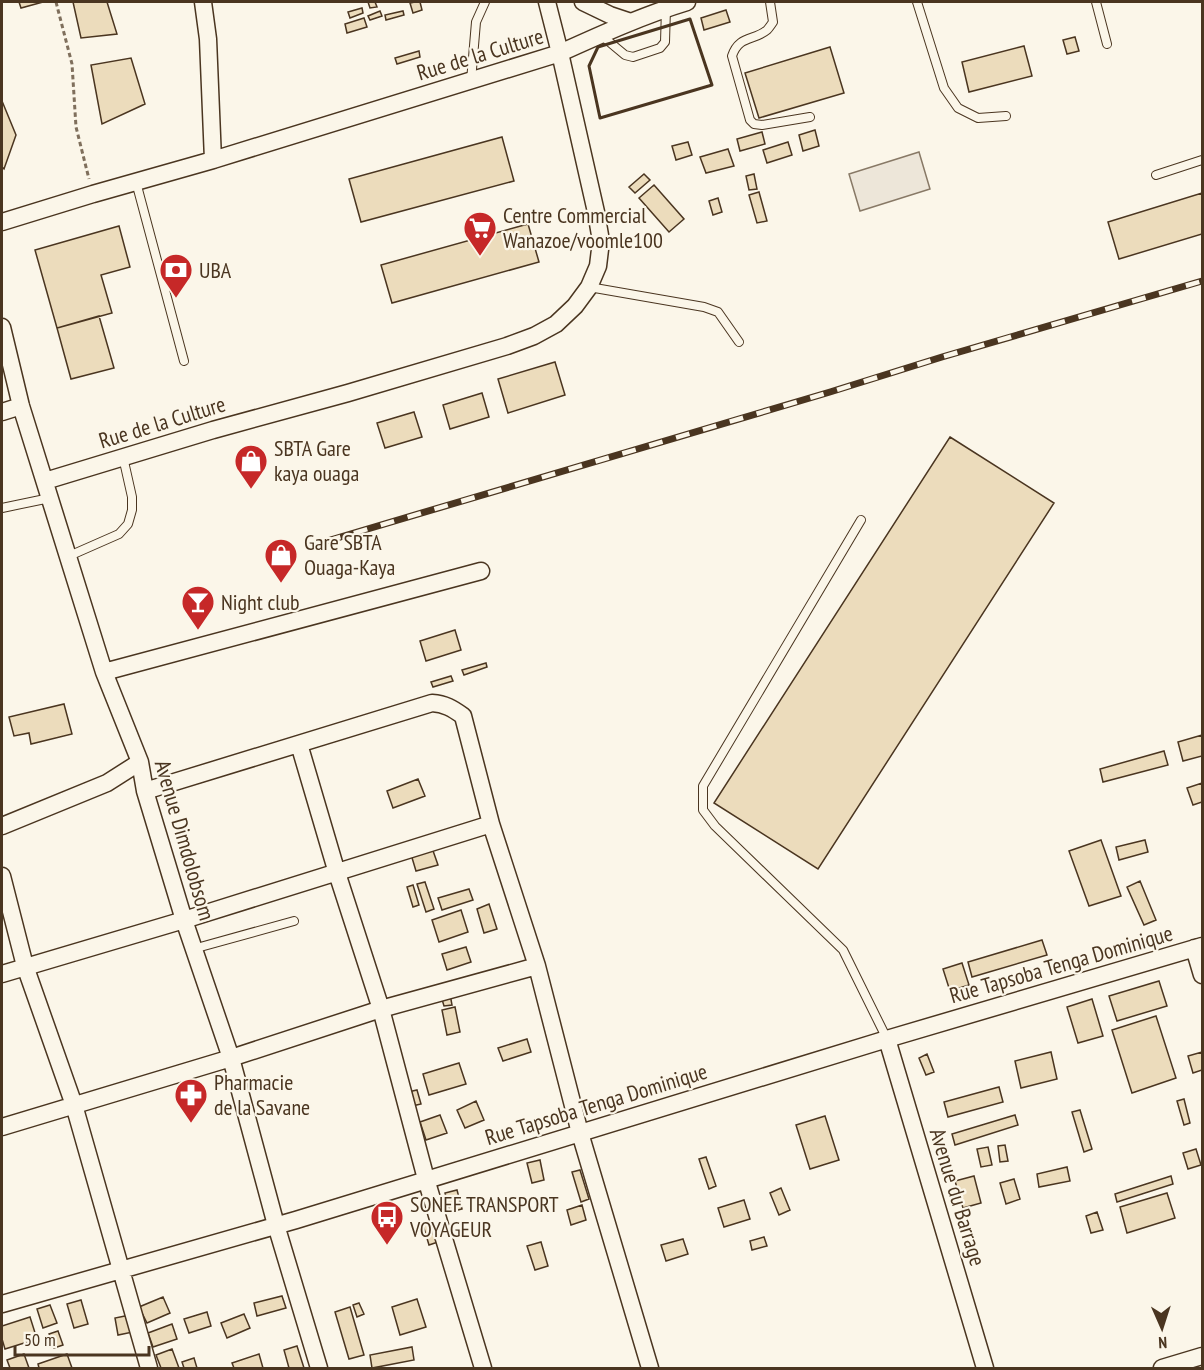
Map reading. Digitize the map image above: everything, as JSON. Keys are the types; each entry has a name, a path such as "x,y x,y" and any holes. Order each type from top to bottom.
{"street":[{"path":"203,2 208,39 213,160"},
{"path":"547,2 560,53 631,22 687,2"},
{"path":"583,2 631,22"},
{"name":"Rue de la Culture","path":"2,222 213,160 560,53 601,241 598,266 589,287 575,306 556,324 534,336 507,346 213,430 45,481"},
{"name":"Avenue Dimdolobsom","path":"2,327 21,406 104,672 140,762 145,791 184,920 231,1058 276,1225 319,1368"},
{"path":"2,412 21,406"},
{"path":"104,672 481,571"},
{"path":"145,791 432,703 444,704 463,716 491,824 537,966 580,1132 650,1368"},
{"path":"299,744 337,873 381,1009 426,1179 483,1368"},
{"path":"2,826 107,783 140,762"},
{"path":"2,974 491,824"},
{"path":"2,876 25,966 74,1105 149,1368"},
{"path":"1198,947 1203,975"},
{"name":"Rue Tapsoba Tenga Dominique","path":"2,1304 276,1225 1198,947"},
{"path":"2,1127 231,1058 381,1009 537,966"},
{"name":"Avenue du Barrage","path":"887,1039 985,1368"},
{"path":"1162,1368 1203,1356"}],"lane":[{"path":"471,81 476,22 485,2"},
{"path":"770,2 773,22 766,31 747,38 735,48 732,56 750,120 754,124 762,124 810,117"},
{"path":"917,2 944,88 958,108 978,118 1006,116"},
{"path":"1096,2 1107,44"},
{"path":"600,35 625,55 633,57 660,48 665,42 666,8"},
{"path":"1156,175 1203,160"},
{"path":"136,182 184,361"},
{"path":"589,287 704,307 718,312 739,342"},
{"path":"69,556 118,534 128,524 132,510 132,497 123,458"},
{"path":"2,508 50,498"},
{"path":"861,520 703,786 703,810 716,826 843,950 887,1039"},
{"path":"193,949 294,921"}],"path":[{"path":"56,2 72,64 76,127 93,194"}],"shaded area":[{"path":"919,152 930,189 860,211 849,174"}],"building":[{"path":"19,2 43,2 21,8"},
{"path":"73,2 107,2 117,34 81,38"},
{"path":"368,2 375,2 377,7 370,8"},
{"path":"420,2 422,10 413,13 410,3"},
{"path":"362,8 363,13 350,18 348,12"},
{"path":"726,10 730,22 704,30 701,18"},
{"path":"380,11 382,16 370,20 368,16"},
{"path":"403,11 404,15 386,20 385,15"},
{"path":"364,18 367,27 347,33 345,24"},
{"path":"1075,37 1079,51 1067,54 1063,40"},
{"path":"1024,46 1032,76 969,92 962,62"},
{"path":"830,47 844,93 759,118 745,73"},
{"path":"419,51 420,57 397,64 395,58"},
{"path":"131,58 145,104 102,124 91,65"},
{"path":"2,101 16,135 4,169 2,167"},
{"path":"815,130 819,146 803,151 799,135"},
{"path":"762,132 765,144 740,151 737,139"},
{"path":"502,137 514,181 361,222 349,179"},
{"path":"688,142 692,155 676,160 672,146"},
{"path":"788,142 792,155 767,163 763,150"},
{"path":"728,149 734,166 706,173 700,157"},
{"path":"644,174 650,180 635,193 629,187"},
{"path":"754,174 757,189 749,190 746,176"},
{"path":"654,185 684,219 669,232 639,198"},
{"path":"759,192 767,221 757,223 749,195"},
{"path":"1202,193 1202,234 1119,259 1108,222"},
{"path":"718,198 722,212 713,215 709,201"},
{"path":"528,224 539,262 392,303 381,265"},
{"path":"119,226 130,267 101,275 112,313 57,328 35,250"},
{"path":"99,316 114,368 71,379 57,328"},
{"path":"555,362 565,395 508,413 498,379"},
{"path":"482,393 489,417 450,429 443,405"},
{"path":"414,412 422,437 385,448 377,423"},
{"path":"950,437 1054,503 818,869 714,803"},
{"path":"455,630 461,650 426,661 420,641"},
{"path":"486,663 487,667 464,675 462,670"},
{"path":"451,676 453,681 433,687 431,682"},
{"path":"64,704 72,734 31,744 29,733 14,736 9,717"},
{"path":"1202,735 1202,756 1183,761 1178,742"},
{"path":"1164,751 1168,765 1103,782 1100,769"},
{"path":"418,779 425,796 393,808 387,791"},
{"path":"1202,783 1202,802 1193,805 1187,788"},
{"path":"1101,840 1121,896 1089,906 1069,851"},
{"path":"1145,840 1148,852 1119,860 1116,847"},
{"path":"431,845 438,865 416,871 410,851"},
{"path":"1140,881 1156,920 1144,925 1127,887"},
{"path":"425,882 434,909 426,912 417,884"},
{"path":"413,885 419,905 413,907 407,887"},
{"path":"469,889 473,900 442,910 438,898"},
{"path":"489,904 497,929 484,933 477,909"},
{"path":"461,910 468,932 439,942 432,920"},
{"path":"1042,940 1047,955 972,977 968,962"},
{"path":"466,947 471,962 447,970 442,954"},
{"path":"962,963 969,985 950,991 943,969"},
{"path":"1159,981 1167,1006 1117,1021 1109,996"},
{"path":"450,994 452,1005 444,1006 441,996"},
{"path":"1092,999 1103,1036 1078,1043 1067,1007"},
{"path":"455,1007 460,1032 447,1035 442,1010"},
{"path":"1156,1016 1176,1078 1132,1093 1112,1030"},
{"path":"527,1039 531,1052 503,1061 498,1048"},
{"path":"1051,1052 1057,1079 1021,1088 1015,1061"},
{"path":"1202,1052 1202,1070 1193,1073 1188,1056"},
{"path":"927,1054 934,1072 926,1075 919,1058"},
{"path":"459,1063 466,1084 429,1095 423,1074"},
{"path":"999,1087 1003,1102 948,1117 944,1102"},
{"path":"417,1090 421,1104 412,1106 408,1092"},
{"path":"1184,1099 1190,1123 1184,1125 1177,1101"},
{"path":"476,1101 484,1120 465,1128 457,1110"},
{"path":"1080,1110 1092,1149 1084,1152 1072,1112"},
{"path":"440,1115 447,1133 426,1140 420,1122"},
{"path":"1015,1115 1018,1125 955,1145 952,1134"},
{"path":"825,1116 839,1160 810,1169 796,1125"},
{"path":"1005,1145 1008,1161 1000,1162 998,1146"},
{"path":"988,1147 992,1165 981,1167 977,1149"},
{"path":"1196,1149 1201,1165 1188,1169 1183,1153"},
{"path":"706,1157 716,1186 709,1189 699,1159"},
{"path":"540,1160 544,1180 532,1183 527,1163"},
{"path":"1067,1167 1070,1181 1039,1187 1037,1174"},
{"path":"580,1170 589,1199 581,1202 572,1172"},
{"path":"974,1176 981,1203 963,1208 955,1181"},
{"path":"1171,1176 1173,1184 1117,1202 1115,1194"},
{"path":"1014,1179 1020,1199 1006,1204 1000,1183"},
{"path":"781,1188 790,1210 779,1215 770,1193"},
{"path":"457,1190 462,1209 450,1212 445,1193"},
{"path":"1167,1193 1175,1218 1127,1233 1120,1207"},
{"path":"744,1200 750,1219 724,1227 718,1208"},
{"path":"582,1205 586,1220 571,1225 567,1210"},
{"path":"1097,1212 1103,1230 1091,1233 1086,1216"},
{"path":"432,1223 438,1242 429,1245 423,1225"},
{"path":"764,1237 767,1246 752,1250 750,1241"},
{"path":"683,1239 688,1254 666,1261 661,1245"},
{"path":"541,1242 548,1266 535,1270 527,1246"},
{"path":"282,1296 286,1308 257,1316 254,1303"},
{"path":"163,1297 170,1313 147,1323 139,1307"},
{"path":"417,1299 426,1327 400,1335 392,1307"},
{"path":"81,1300 88,1324 74,1328 67,1304"},
{"path":"359,1303 364,1314 357,1317 353,1305"},
{"path":"50,1305 57,1323 43,1328 37,1309"},
{"path":"350,1307 364,1355 349,1359 335,1312"},
{"path":"207,1312 211,1326 189,1333 184,1319"},
{"path":"244,1314 250,1328 227,1338 221,1323"},
{"path":"130,1315 133,1332 118,1335 115,1318"},
{"path":"30,1317 37,1339 5,1349 2,1326"},
{"path":"172,1324 177,1339 153,1347 148,1333"},
{"path":"58,1331 63,1345 54,1348 49,1334"},
{"path":"297,1346 304,1368 289,1368 284,1350"},
{"path":"412,1347 414,1360 372,1368 370,1355"},
{"path":"172,1349 179,1368 161,1368 156,1355"},
{"path":"24,1354 29,1368 10,1368 7,1360"},
{"path":"67,1354 72,1368 39,1368 38,1364"},
{"path":"259,1354 263,1368 234,1368 232,1363"},
{"path":"194,1358 197,1368 184,1368 182,1362"}],"railway":[{"path":"327,541 1202,281"}],"wall":[{"path":"690,19 712,85 600,118 589,66 598,47 690,19"}],"place":[{"name":"Centre Commercial Wanazoe/voomle100","path":"480,257"},
{"name":"UBA","path":"176,299"},
{"name":"SBTA Gare kaya ouaga","path":"251,490"},
{"name":"Gare SBTA Ouaga-Kaya","path":"281,584"},
{"name":"Night club","path":"198,631"},
{"name":"Pharmacie de la Savane","path":"191,1124"},
{"name":"SONEF TRANSPORT VOYAGEUR","path":"387,1246"}]}
